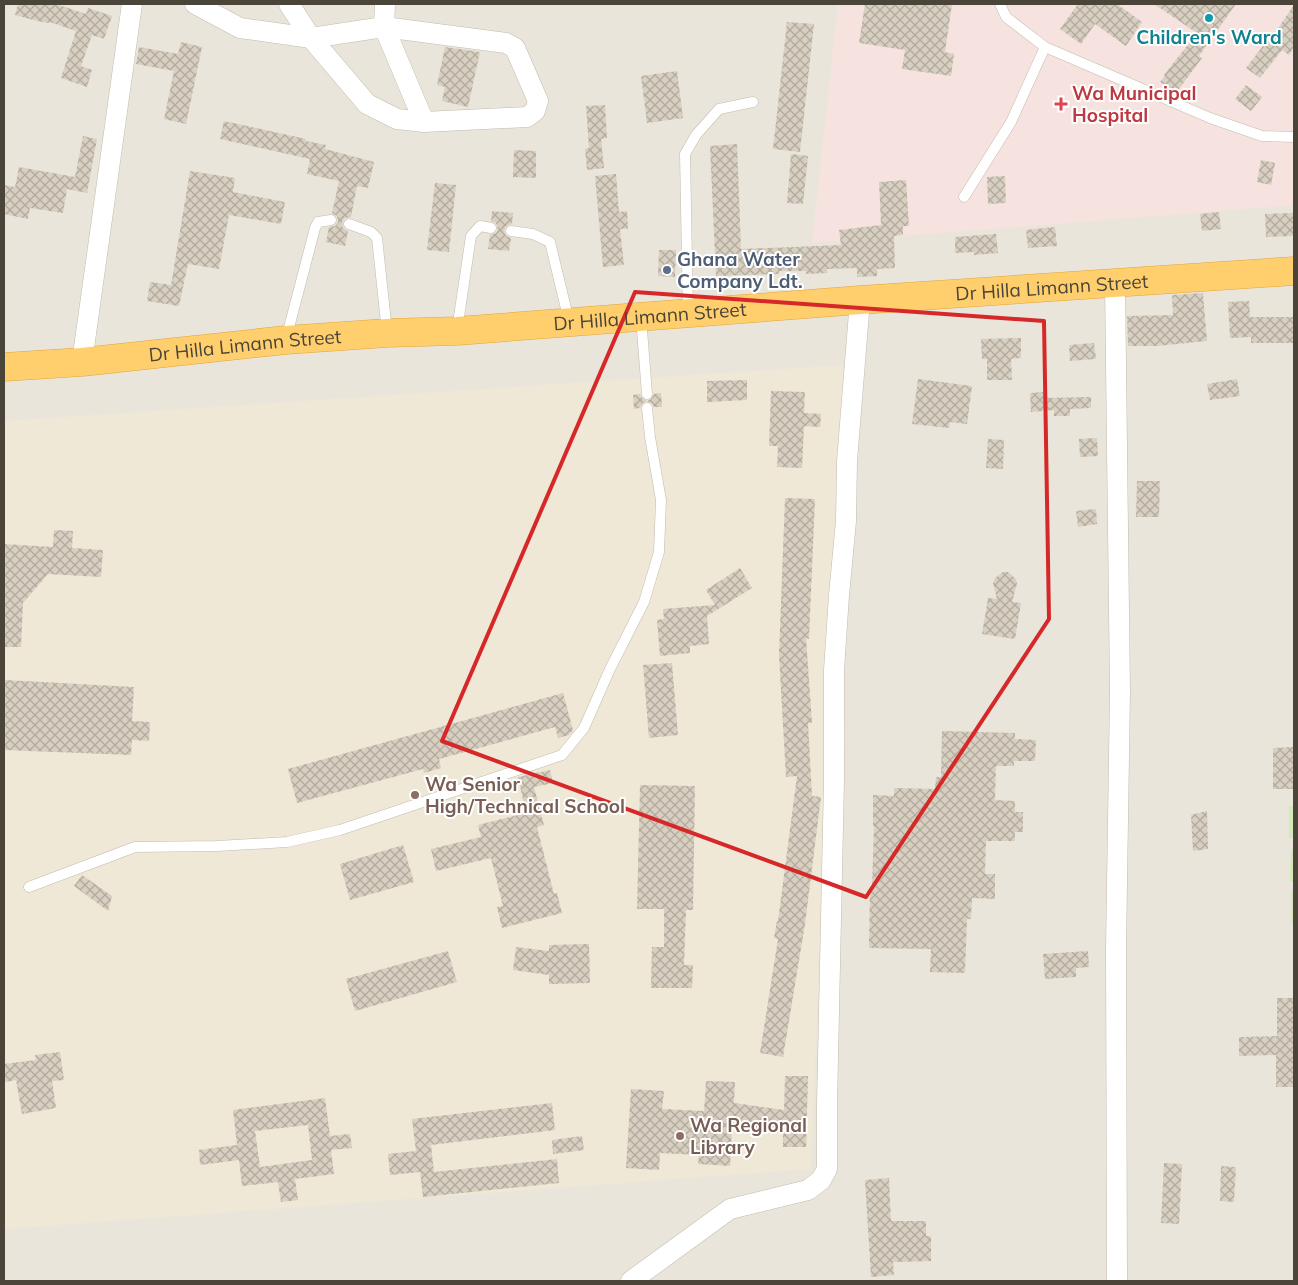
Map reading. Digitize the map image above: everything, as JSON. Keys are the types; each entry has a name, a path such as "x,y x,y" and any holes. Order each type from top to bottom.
{"highway":[{"name":"Dr Hilla Limann Street","path":"4,367 82,362 286,340 387,333 457,331 860,300 1294,271"}],"street":[{"path":"82,362 132,4"},
{"path":"195,4 240,28 310,38 384,27 506,42 514,48 538,101 535,111 527,117 424,122 397,119 367,104 310,38 289,4"},
{"path":"385,4 384,27 424,122"},
{"path":"1114,283 1120,692 1116,949 1117,1281"},
{"path":"631,1281 730,1209 808,1190 821,1180 827,1169 834,780 834,670 838,595 846,521 846,461 860,300"}],"lane":[{"path":"1000,4 1006,16 1045,47 1210,118 1262,136 1294,137"},
{"path":"964,197 1011,122 1045,47"},
{"path":"688,314 685,154 696,135 719,109 753,102"},
{"path":"286,340 315,228 318,222 331,220"},
{"path":"349,224 365,229 377,238 387,333"},
{"path":"457,331 470,236 480,226 491,228"},
{"path":"512,231 533,234 550,242 569,322"},
{"path":"640,316 647,394"},
{"path":"29,886 135,847 217,846 287,842 340,830 562,755 584,728 610,669 644,602 659,552 661,500 647,408"}],"highlighted area":[{"path":"635,292 1044,321 1049,619 866,897 442,741"}],"shaded area":[{"path":"4,4 1294,4 1294,1281 4,1281"},
{"name":"Wa Municipal Hospital","path":"838,4 1294,4 1294,205 812,243"},
{"name":"Wa Senior High/Technical School","path":"843,365 811,1169 4,1229 4,421"}],"green space":[{"path":"1289,806 1294,806 1294,838 1289,838"},
{"path":"1291,849 1294,849 1294,881 1290,881"},
{"path":"1291,891 1294,891 1294,923 1291,923"}],"building":[{"path":"18,4 56,4 86,14 88,8 112,16 104,39 92,35 81,66 92,70 87,87 61,78 76,31 50,22 37,21 15,15"},
{"path":"865,4 952,4 945,52 954,54 951,76 902,69 905,50 859,43"},
{"path":"1078,4 1117,4 1142,22 1126,46 1095,24 1081,44 1060,29"},
{"path":"1154,4 1236,4 1199,56 1202,58 1176,93 1160,82 1197,33"},
{"path":"1294,5 1294,47 1289,55 1282,50 1260,78 1246,68 1263,46 1265,47"},
{"path":"787,22 814,24 800,152 773,149"},
{"path":"181,42 202,47 186,124 164,119 174,71 136,64 139,47 178,54"},
{"path":"445,47 480,52 468,107 442,101 445,87 437,85"},
{"path":"677,71 683,118 647,123 641,76"},
{"path":"1246,85 1262,97 1251,111 1235,99"},
{"path":"605,105 607,138 601,139 604,168 587,170 585,149 589,148 586,106"},
{"path":"224,121 306,139 306,141 326,145 325,149 374,162 368,188 357,186 351,217 345,218 342,222 343,228 348,231 345,246 326,242 329,227 335,226 338,222 337,216 332,213 339,181 307,174 310,159 220,139"},
{"path":"83,136 97,139 87,193 67,189 63,213 30,208 28,219 4,214 4,185 15,187 19,167 75,177"},
{"path":"737,144 741,249 841,245 839,230 881,225 879,182 906,180 909,226 903,226 903,235 894,236 895,268 877,269 877,276 857,277 857,268 827,269 827,273 806,274 806,271 779,271 779,274 716,276 710,146"},
{"path":"514,150 536,151 536,178 513,177"},
{"path":"791,154 808,156 803,204 787,203"},
{"path":"1261,160 1275,163 1271,185 1257,182"},
{"path":"190,171 235,178 233,192 285,202 281,224 229,215 219,269 188,264 179,306 147,301 150,282 171,285"},
{"path":"616,174 619,212 627,211 628,229 620,229 624,265 603,267 595,176"},
{"path":"1005,176 1006,203 988,204 987,177"},
{"path":"435,183 456,185 449,252 427,250"},
{"path":"492,211 513,213 512,224 506,226 504,231 506,236 511,238 509,251 488,249 490,235 496,233 498,229 496,223 491,221"},
{"path":"1219,212 1221,229 1202,231 1200,214"},
{"path":"1294,213 1294,236 1266,237 1265,214"},
{"path":"1055,227 1057,246 1028,248 1026,230"},
{"path":"996,234 998,253 974,255 974,252 955,253 955,237"},
{"path":"659,250 676,250 675,277 658,276"},
{"path":"1203,293 1207,341 1157,346 1128,346 1127,316 1173,315 1172,295"},
{"path":"1249,301 1250,317 1294,317 1294,343 1251,343 1251,337 1230,338 1228,302"},
{"path":"1021,338 1021,358 1011,359 1012,380 987,380 987,359 982,359 981,339"},
{"path":"1094,343 1096,359 1070,361 1069,345"},
{"path":"918,379 972,386 967,424 950,422 949,428 912,424"},
{"path":"1237,379 1240,396 1210,400 1207,384"},
{"path":"747,380 747,400 707,402 707,381"},
{"path":"771,391 805,392 804,413 821,414 820,427 804,426 802,468 777,467 778,446 769,446"},
{"path":"1043,392 1044,398 1091,397 1091,408 1070,409 1070,416 1054,416 1054,410 1031,412 1030,393"},
{"path":"661,393 662,407 654,407 647,401 654,394"},
{"path":"640,394 647,401 640,408 634,409 633,395"},
{"path":"1097,438 1098,456 1080,457 1079,439"},
{"path":"988,439 1004,440 1003,469 986,468"},
{"path":"1137,481 1160,481 1159,517 1136,517"},
{"path":"785,498 815,499 809,639 806,638 812,723 808,723 812,796 821,797 805,924 783,1057 760,1053 778,939 774,938 778,921 797,776 786,777 779,655"},
{"path":"1096,509 1097,524 1078,527 1076,511"},
{"path":"54,530 73,531 72,548 103,550 101,577 48,574 23,603 21,647 4,647 4,544 53,547"},
{"path":"740,568 752,588 707,616 709,644 690,646 690,653 660,656 657,620 664,619 663,609 715,605 706,590"},
{"path":"1003,572 1008,572 1016,579 1017,584 1012,602 1021,603 1015,639 982,634 988,598 997,599 993,583 995,578"},
{"path":"672,663 678,735 649,738 643,665"},
{"path":"5,680 134,687 132,721 150,722 149,741 132,740 131,755 4,750"},
{"path":"563,693 573,730 569,735 558,738 555,727 439,759 441,768 424,773 423,769 297,803 288,769"},
{"path":"942,731 1015,733 1015,739 1036,740 1035,761 1014,761 1014,766 996,766 995,800 1015,801 1015,812 1023,812 1023,832 1015,832 1015,841 986,841 985,874 995,874 995,899 972,898 971,919 967,919 965,973 930,972 931,949 869,948 874,826 873,795 894,796 894,788 935,789 936,777 941,777"},
{"path":"1294,747 1294,789 1273,789 1273,748"},
{"path":"550,770 553,783 534,787 544,825 537,827 554,894 557,893 562,913 502,928 497,907 503,906 491,858 436,871 431,849 481,837 478,825 526,813 518,777"},
{"path":"640,785 695,786 693,910 686,910 684,965 693,965 692,988 651,988 652,947 664,947 664,909 637,909"},
{"path":"1207,811 1208,849 1193,851 1191,815"},
{"path":"403,845 414,882 350,900 340,864"},
{"path":"82,875 112,896 108,911 74,886"},
{"path":"589,944 590,983 549,984 549,975 513,970 516,947 549,951 549,945"},
{"path":"448,951 457,982 355,1011 346,979"},
{"path":"1088,951 1089,967 1076,968 1076,977 1045,979 1043,954"},
{"path":"1277,998 1294,998 1294,1087 1276,1087 1276,1055 1239,1056 1239,1037 1277,1036"},
{"path":"60,1052 64,1080 52,1081 56,1108 22,1114 16,1080 5,1082 4,1064 36,1060 35,1055"},
{"name":"Wa Regional Library","path":"785,1076 808,1076 806,1147 783,1147 783,1134 732,1126 730,1166 698,1164 699,1155 660,1153 659,1170 626,1168 631,1089 664,1091 662,1109 704,1111 706,1081 735,1082 734,1103 784,1110"},
{"path":"325,1098 330,1136 350,1134 352,1148 331,1150 334,1174 295,1179 298,1200 281,1202 278,1182 242,1186 239,1160 200,1165 199,1150 237,1145 233,1110","holes":["308,1125 312,1160 260,1167 255,1131"]},
{"path":"552,1103 555,1130 431,1145 434,1172 557,1159 559,1183 423,1197 420,1172 390,1175 388,1154 416,1151 412,1119"},
{"path":"582,1136 584,1150 553,1154 552,1140"},
{"path":"1164,1163 1182,1164 1179,1224 1161,1223"},
{"path":"1221,1166 1236,1167 1234,1202 1220,1201"},
{"path":"889,1178 891,1221 926,1221 926,1236 931,1236 931,1261 893,1262 894,1275 871,1277 865,1180"}],"place":[{"name":"Children's Ward","path":"1209,18"},
{"name":"Wa Municipal Hospital","path":"1061,104"},
{"name":"Ghana Water Company Ldt.","path":"667,270"},
{"name":"Wa Senior High/Technical School","path":"415,795"},
{"name":"Wa Regional Library","path":"680,1136"}]}
